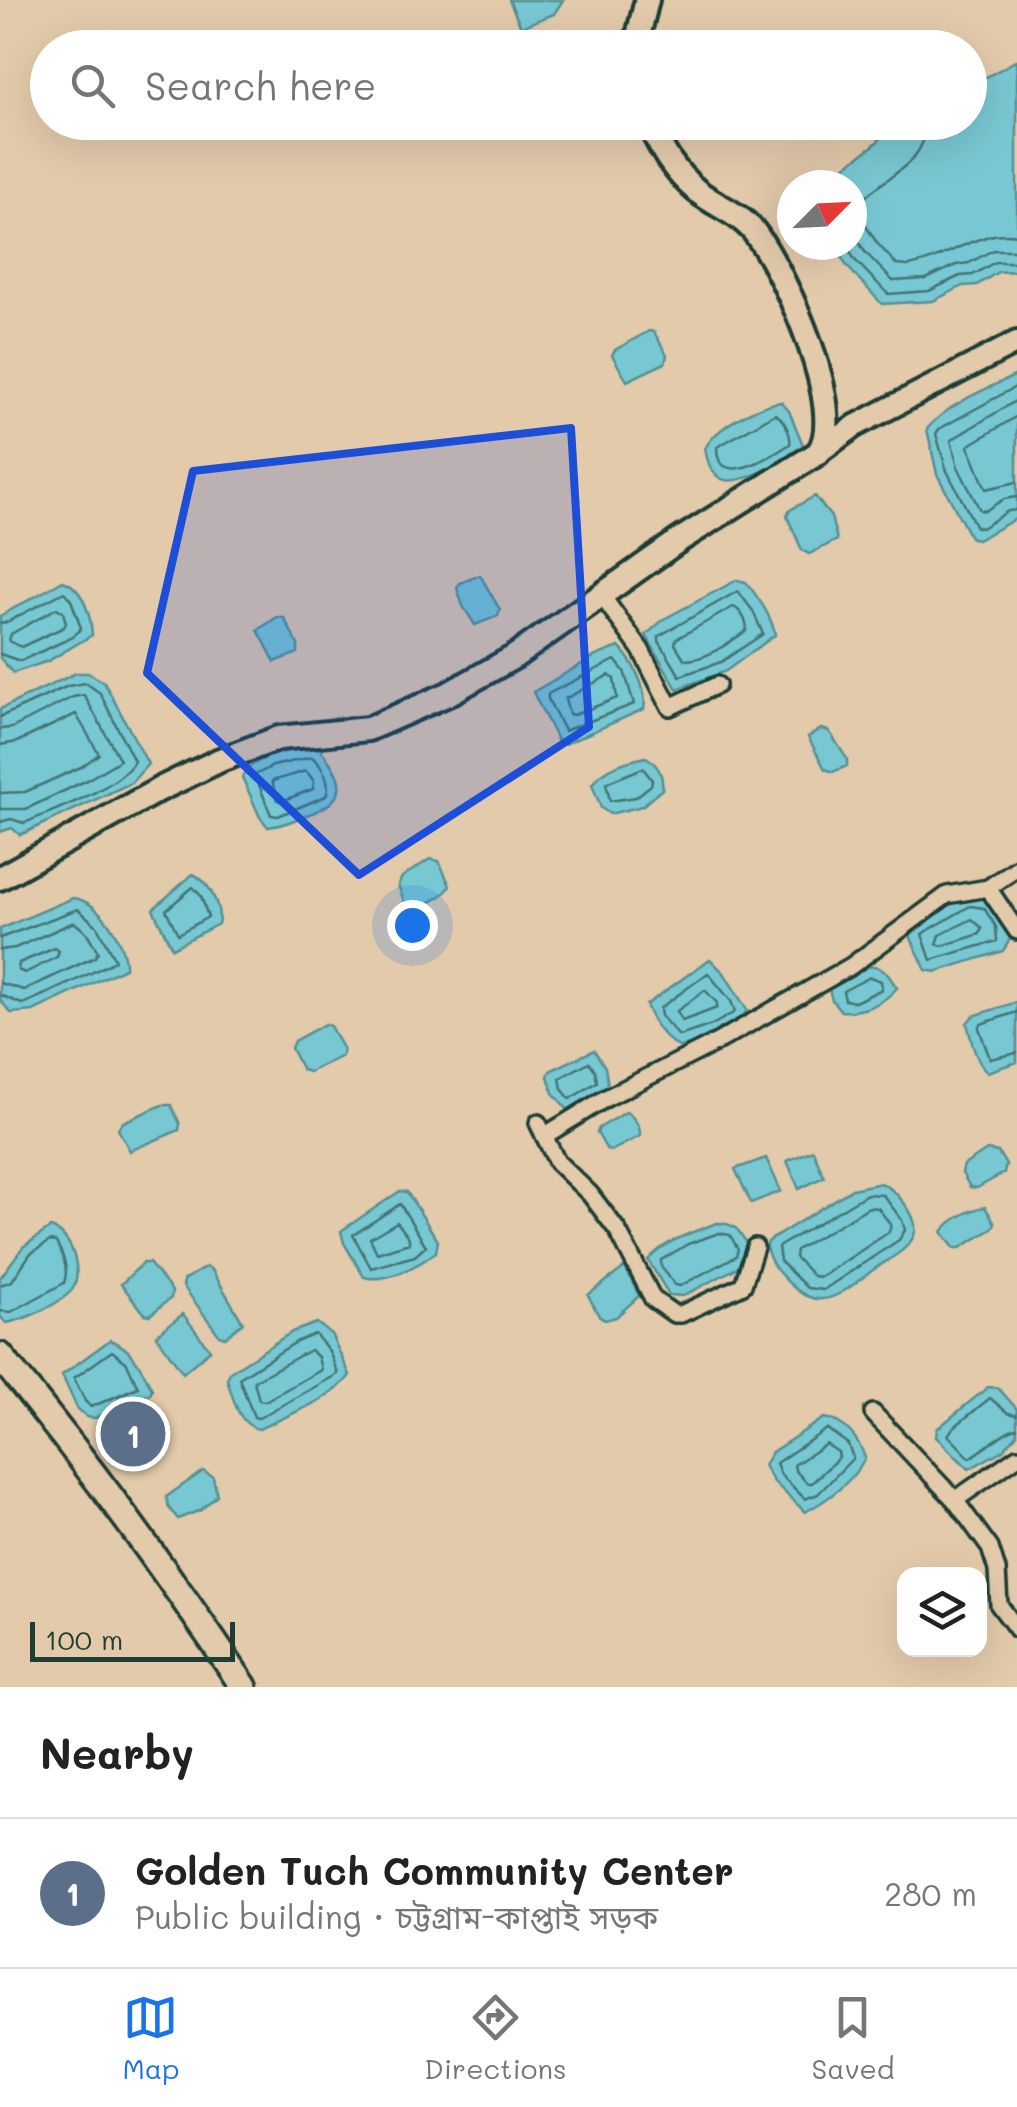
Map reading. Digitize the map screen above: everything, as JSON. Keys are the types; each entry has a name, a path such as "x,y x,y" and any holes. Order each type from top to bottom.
{"main road":[{"path":"639,30 647,0"},
{"path":"0,878 160,788 220,760 303,733 368,729 448,694 514,657 704,523 818,452 827,436 827,413 800,312 757,234 736,214 699,194 670,167 657,140"},
{"path":"0,1356 194,1612 244,1687"}],"street":[{"path":"818,452 855,426 1017,342"},
{"path":"602,596 641,650 670,708 717,685"},
{"path":"755,1247 744,1284 690,1313 674,1314 653,1299 618,1231 590,1194 557,1162 541,1129 717,1042 851,966 947,895 988,888 1017,868"},
{"path":"988,888 1017,931"},
{"path":"873,1412 955,1500 990,1548 997,1570 999,1606 1017,1629"},
{"path":"955,1500 1017,1457"}],"highlighted area":[{"path":"571,428 589,727 359,875 147,673 193,471"}],"water":[{"path":"509,0 563,0 554,14 521,27"},
{"path":"1017,60 1017,271 998,272 977,285 963,286 933,301 882,304 843,260 867,260 867,170 841,170 879,140 987,140 987,77"},
{"path":"649,331 654,332 667,355 665,363 627,381 612,355"},
{"path":"1017,375 1017,518 977,540 970,537 937,474 927,429 957,404"},
{"path":"781,402 789,411 803,445 787,458 750,476 720,478 705,449 710,441 738,418"},
{"path":"815,496 831,517 837,540 809,554 802,550 787,516 790,510"},
{"path":"480,575 500,610 498,616 475,625 457,588"},
{"path":"737,580 746,582 755,594 775,635 726,671 677,689 646,635 664,619"},
{"path":"63,581 81,596 92,635 48,661 13,673 0,658 0,616"},
{"path":"277,617 284,618 298,653 275,662 258,630"},
{"path":"619,647 638,676 644,709 565,744 558,742 533,692"},
{"path":"76,673 88,673 104,682 148,764 131,783 20,835 12,828 0,832 0,709"},
{"path":"821,729 829,731 847,759 847,766 833,772 825,769 808,737"},
{"path":"319,748 335,770 339,780 337,796 321,809 268,827 242,777 263,759"},
{"path":"646,757 659,771 662,789 642,806 610,814 601,808 592,784 597,778 624,763"},
{"path":"430,859 439,861 450,886 431,902 406,907 398,885 402,877"},
{"path":"193,874 213,895 218,924 172,948 153,909"},
{"path":"968,896 985,899 996,908 1010,939 1003,951 935,972 926,970 910,936 919,922 934,911"},
{"path":"73,898 93,907 110,925 121,947 125,968 33,1011 11,1013 0,1000 0,929"},
{"path":"710,959 724,973 747,1010 718,1036 679,1047 659,1029 646,1005"},
{"path":"876,966 887,973 897,988 872,1006 841,1011 829,989 867,967"},
{"path":"1017,1002 1017,1062 987,1072 976,1055 967,1023 973,1016"},
{"path":"325,1024 343,1050 342,1056 309,1072 302,1070 291,1048 294,1041"},
{"path":"594,1050 605,1067 608,1086 569,1111 553,1093 550,1071"},
{"path":"162,1105 171,1105 179,1130 130,1151 118,1129 123,1122"},
{"path":"626,1112 636,1122 640,1136 607,1150 597,1133 599,1128"},
{"path":"813,1150 824,1177 799,1189 787,1161"},
{"path":"987,1150 998,1152 1006,1165 1004,1173 977,1188 970,1187 962,1173 964,1165"},
{"path":"766,1158 781,1191 751,1203 735,1169"},
{"path":"881,1183 899,1197 913,1218 915,1232 909,1244 834,1296 824,1299 802,1294 775,1267 766,1246 769,1241 852,1189"},
{"path":"400,1191 407,1192 438,1241 436,1252 392,1275 364,1277 341,1231"},
{"path":"985,1207 995,1223 992,1229 954,1248 942,1232 961,1216"},
{"path":"717,1223 734,1227 743,1237 749,1248 742,1265 683,1296 669,1295 648,1260 671,1242"},
{"path":"50,1228 64,1237 73,1254 77,1274 72,1290 41,1311 6,1323 0,1316 0,1278 23,1247"},
{"path":"143,1263 149,1263 172,1291 171,1298 150,1315 121,1284"},
{"path":"206,1267 212,1270 243,1323 225,1337 219,1335 183,1286 184,1280"},
{"path":"625,1267 639,1296 616,1317 605,1320 588,1295"},
{"path":"183,1314 210,1350 183,1373 156,1335"},
{"path":"317,1323 331,1334 350,1375 308,1406 259,1429 252,1427 241,1417 234,1402 227,1379 230,1372 292,1332"},
{"path":"110,1340 130,1353 152,1389 150,1394 95,1418 87,1417 77,1408 62,1375"},
{"path":"988,1387 998,1388 1017,1409 1017,1434 1003,1450 969,1469 936,1437 937,1429"},
{"path":"824,1418 850,1432 865,1458 839,1489 805,1512 773,1481 764,1465 772,1452"},
{"path":"203,1471 213,1477 217,1495 201,1510 178,1519 166,1497"}],"place":[{"name":"Golden Tuch Community Center","path":"133,1434"}]}
